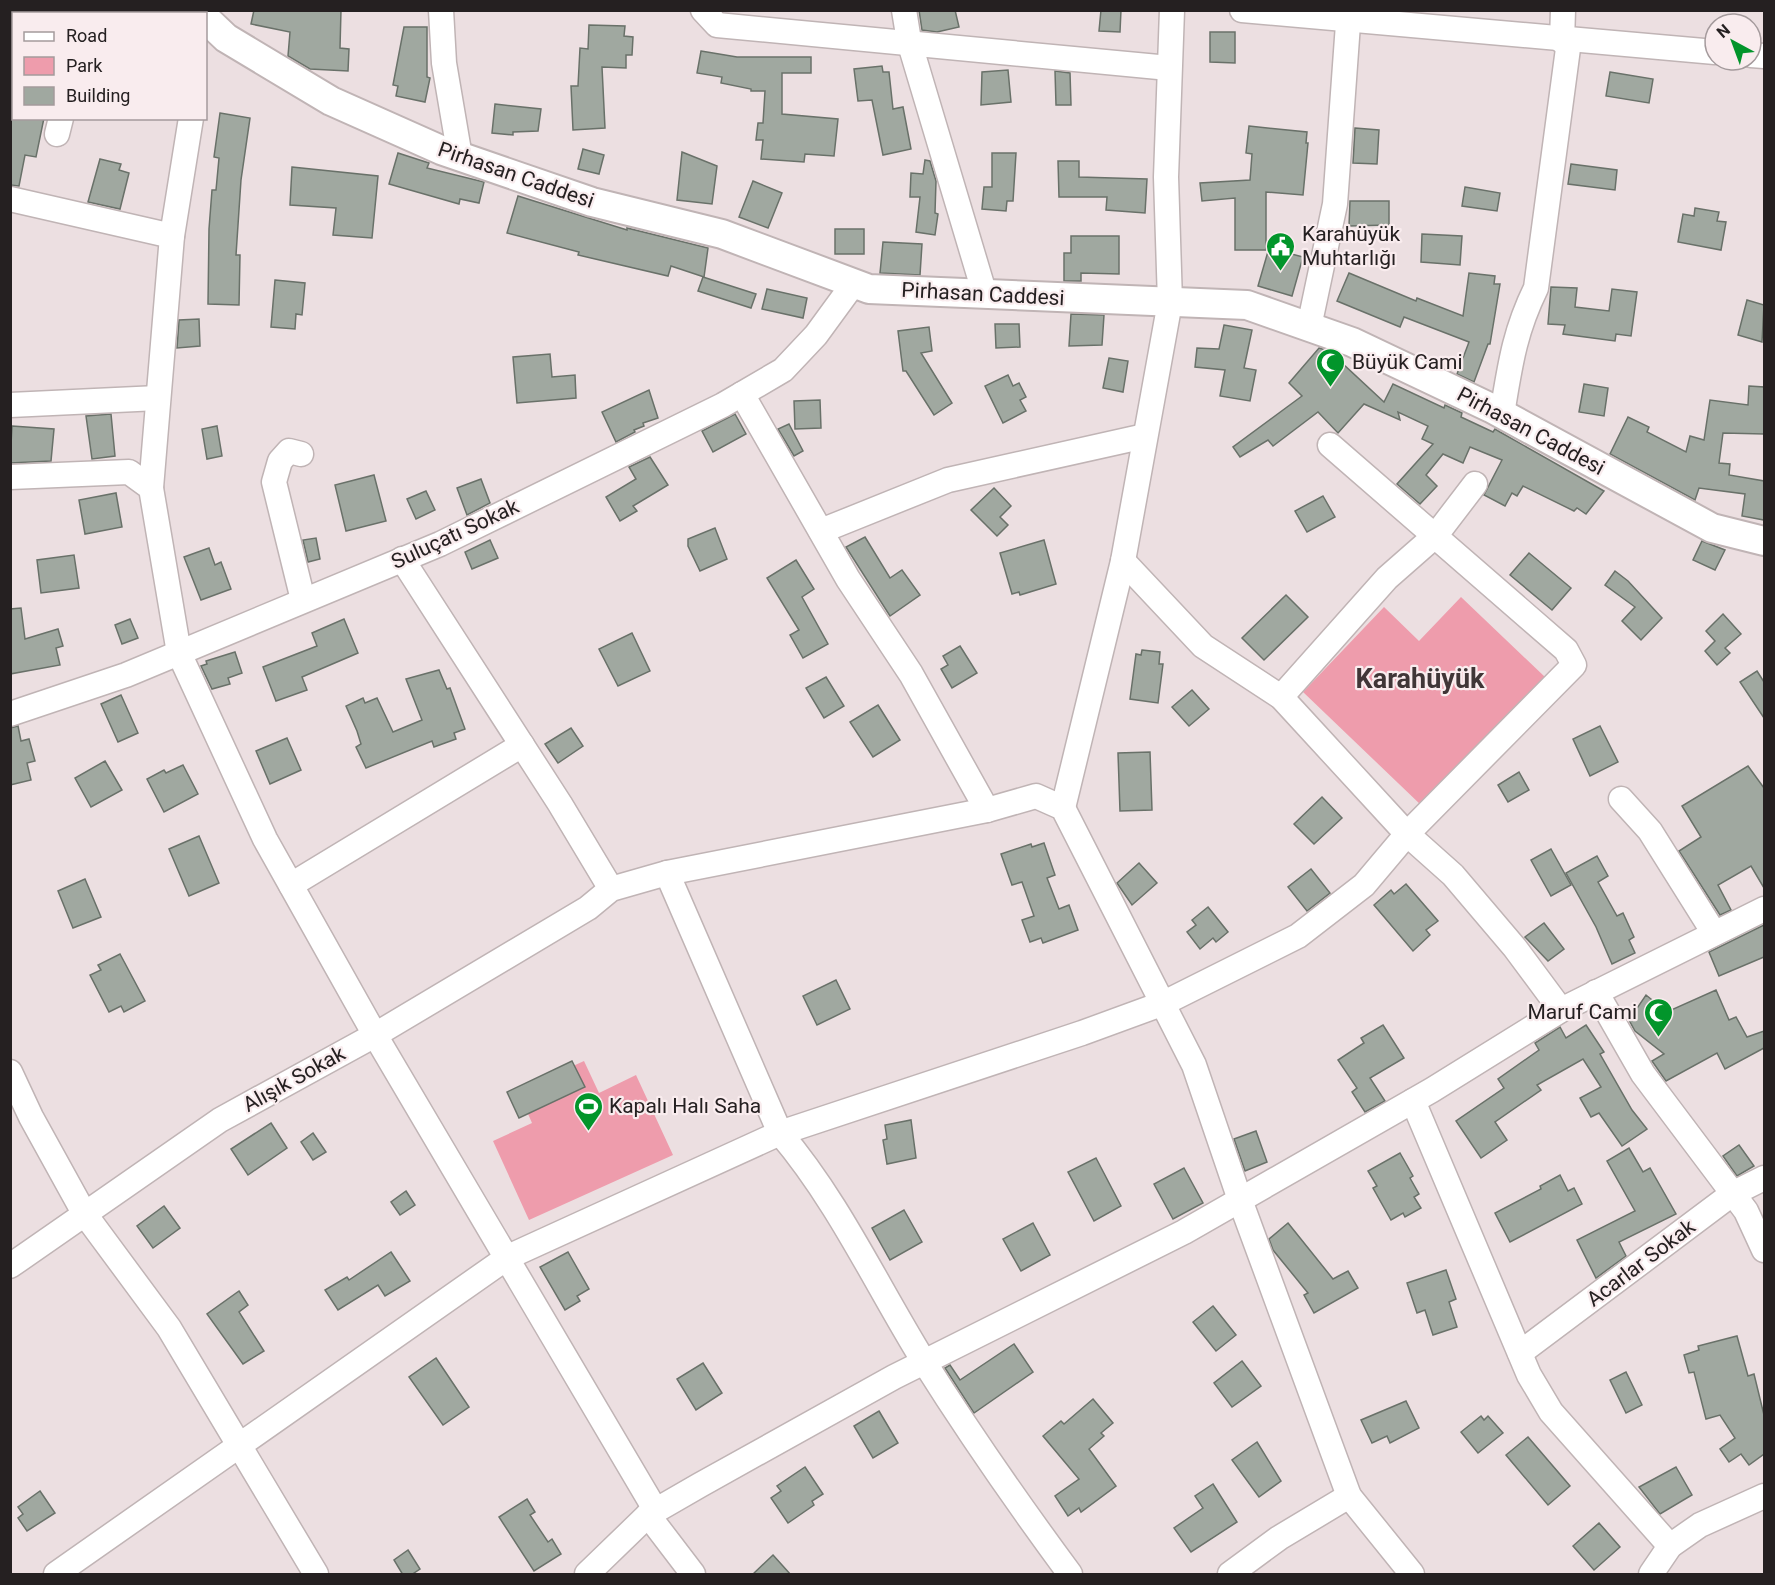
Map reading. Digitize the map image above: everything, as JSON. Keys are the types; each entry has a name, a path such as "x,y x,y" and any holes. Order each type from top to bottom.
{"street":[{"path":"441,10 444,63 460,157"},
{"path":"703,10 717,25 909,41 1169,68"},
{"path":"904,10 909,41 985,296"},
{"path":"1063,808 1123,561 1170,302 1166,177 1172,10"},
{"path":"1242,10 1349,15 1566,41 1703,51"},
{"path":"1503,414 1512,348 1523,315 1536,288 1566,41 1563,10"},
{"path":"1309,327 1335,204 1349,15"},
{"name":"Pirhasan Caddesi","path":"207,21 226,38 331,100 460,157 592,202 722,234 868,289 985,296 1247,304 1352,342 1503,414 1712,528 1764,541"},
{"path":"191,120 172,236 151,488 179,653 265,839 375,1035 508,1257 652,1513 693,1575"},
{"path":"10,199 172,236"},
{"name":"Suluçatı Sokak","path":"10,714 126,675 402,559 450,538 742,394 783,370 816,335 854,283"},
{"path":"742,394 848,579 911,674 987,810"},
{"path":"10,405 158,398"},
{"path":"821,531 948,480 1145,436"},
{"path":"56,1575 508,1257 780,1133 1082,1033 1164,1003 1298,936 1364,885 1407,834 1574,665 1566,651 1436,535 1330,445"},
{"path":"301,454 289,451 280,461 274,482 303,600"},
{"path":"10,477 129,472 151,488"},
{"path":"1281,697 1387,578 1436,535 1475,484"},
{"path":"402,559 522,745 611,889 667,873 987,810 1036,796 1063,808 1194,1065 1240,1200 1349,1496 1412,1575"},
{"path":"1123,561 1203,646 1281,697 1407,834 1453,875 1515,948 1561,1010"},
{"path":"291,885 522,745"},
{"path":"1621,799 1650,831 1713,933"},
{"path":"667,873 780,1133 804,1161 853,1238 924,1362 1070,1575"},
{"name":"Alışık Sokak","path":"10,1266 220,1120 375,1035 588,908 611,889"},
{"path":"587,1575 652,1513 924,1362 1184,1232 1413,1101 1561,1010 1764,909"},
{"path":"1596,992 1643,1074 1746,1211 1764,1250"},
{"path":"10,1071 31,1117 84,1213 169,1328 241,1444 316,1575"},
{"path":"1413,1101 1520,1353 1551,1412 1670,1546"},
{"name":"Acarlar Sokak","path":"1520,1353 1732,1194 1764,1178"},
{"path":"1230,1575 1279,1538 1349,1496"},
{"path":"1651,1575 1670,1546 1700,1525 1764,1496"}],"green space":[{"path":"1461,597 1545,677 1422,806 1303,692 1384,607 1419,641"},
{"name":"Kapalı Halı Saha","path":"584,1061 599,1093 636,1075 673,1155 529,1220 493,1141 532,1123 518,1091"}],"building":[{"path":"254,10 341,10 340,48 349,49 348,71 310,69 288,56 290,32 251,24"},
{"path":"919,10 955,10 959,27 937,32 922,30"},
{"path":"1101,10 1121,10 1120,32 1099,31"},
{"path":"589,25 625,26 624,36 633,37 632,55 626,55 626,68 602,67 605,128 573,130 571,86 578,86 580,48 588,49"},
{"path":"404,27 427,27 427,77 430,78 425,102 396,96 398,86 393,85"},
{"path":"1210,32 1235,32 1235,63 1210,62"},
{"path":"701,51 737,57 811,57 811,73 782,73 782,114 838,119 834,156 805,154 804,162 761,159 763,140 756,140 758,123 763,123 765,91 751,91 751,89 721,83 722,77 697,73"},
{"path":"882,66 883,72 889,72 893,109 903,107 911,149 883,155 872,100 858,101 854,69"},
{"path":"1008,70 1011,102 981,105 982,72"},
{"path":"1055,71 1070,73 1071,105 1056,105"},
{"path":"1610,72 1653,79 1649,103 1606,96"},
{"path":"495,104 541,109 538,131 513,132 513,135 492,133"},
{"path":"220,113 250,118 241,180 236,255 240,255 239,305 208,304 209,229 212,190 216,190 219,158 214,157"},
{"path":"10,118 12,120 44,120 36,157 25,155 19,186 10,185"},
{"path":"1249,126 1307,132 1303,195 1266,192 1266,250 1235,250 1235,198 1202,201 1200,183 1250,180 1252,154 1246,153"},
{"path":"1355,128 1379,130 1377,164 1353,163"},
{"path":"583,149 604,155 599,174 578,169"},
{"path":"682,152 717,166 712,204 677,200"},
{"path":"398,153 429,163 427,168 484,182 479,203 460,199 459,204 389,184"},
{"path":"992,153 1016,153 1013,201 1007,201 1006,211 982,209 984,187 992,187"},
{"path":"100,159 121,164 119,170 129,173 120,209 88,202"},
{"path":"925,160 930,161 936,181 935,213 938,214 935,235 916,232 920,197 910,197 911,173 923,174"},
{"path":"1058,161 1079,161 1079,177 1147,179 1145,213 1106,210 1107,197 1059,197"},
{"path":"1571,164 1617,170 1615,190 1568,184"},
{"path":"292,167 378,176 372,238 333,235 336,208 290,205"},
{"path":"753,181 782,193 768,228 739,217"},
{"path":"1465,187 1500,193 1497,211 1462,206"},
{"path":"518,196 627,230 627,228 708,248 704,277 671,266 668,276 578,255 579,252 507,233"},
{"path":"1350,201 1389,201 1389,225 1349,226"},
{"path":"1695,208 1719,212 1717,221 1726,222 1721,250 1678,242 1683,214 1694,216"},
{"path":"835,229 864,229 864,254 835,254"},
{"path":"1422,234 1462,236 1460,265 1421,262"},
{"path":"1071,236 1119,236 1119,274 1081,273 1081,281 1064,281 1064,253 1071,253"},
{"path":"883,242 922,244 920,275 880,273"},
{"name":"Karahüyük Muhtarlığı","path":"1269,248 1303,257 1292,296 1258,286"},
{"path":"1349,273 1416,301 1417,298 1463,316 1469,273 1495,276 1494,284 1500,284 1490,344 1488,344 1474,382 1457,374 1469,342 1404,317 1400,327 1337,301"},
{"path":"703,277 756,294 751,308 698,291"},
{"path":"275,280 305,283 302,315 296,314 295,329 271,327"},
{"path":"1551,287 1577,288 1575,307 1609,311 1612,289 1637,292 1631,336 1616,334 1615,341 1563,334 1565,325 1548,324"},
{"path":"767,289 807,298 803,318 762,309"},
{"path":"1747,300 1764,305 1762,342 1738,335"},
{"path":"1071,314 1104,315 1102,345 1069,346"},
{"path":"199,319 200,346 177,348 179,320"},
{"path":"995,324 1019,324 1020,347 996,348"},
{"path":"1224,325 1252,330 1244,368 1256,370 1250,401 1220,396 1225,370 1195,367 1197,348 1219,349"},
{"path":"929,327 932,351 921,353 952,403 934,415 906,371 903,371 898,331"},
{"path":"1319,348 1329,351 1384,402 1393,384 1444,408 1445,405 1462,413 1461,417 1493,432 1495,429 1604,491 1586,514 1577,508 1574,511 1523,486 1517,496 1512,493 1505,506 1484,495 1502,460 1470,447 1463,463 1443,454 1426,475 1437,486 1420,504 1397,484 1433,444 1422,439 1428,426 1398,412 1400,420 1364,404 1338,433 1318,412 1273,446 1268,440 1240,457 1233,447 1302,396 1289,383"},
{"path":"550,354 552,377 575,375 576,398 517,403 513,357"},
{"path":"1109,358 1128,361 1123,392 1103,388"},
{"path":"1008,375 1013,386 1019,383 1026,397 1020,400 1026,411 1003,423 985,386"},
{"path":"1584,384 1608,388 1604,416 1579,412"},
{"path":"1749,386 1764,387 1764,434 1723,433 1719,463 1730,464 1729,475 1764,481 1764,520 1742,516 1745,494 1699,488 1695,500 1610,454 1628,417 1649,427 1647,432 1686,452 1690,436 1704,440 1710,400 1748,405"},
{"path":"649,390 658,418 643,423 644,426 616,442 602,412"},
{"path":"820,400 821,428 795,429 794,401"},
{"path":"111,414 115,456 92,459 86,416"},
{"path":"735,414 746,434 713,452 702,431"},
{"path":"789,424 803,451 794,456 778,429"},
{"path":"12,426 54,429 51,461 10,463"},
{"path":"217,426 222,456 207,459 202,429"},
{"path":"650,457 668,485 633,506 637,511 620,521 606,497 636,479 629,467"},
{"path":"374,475 386,521 346,531 335,485"},
{"path":"481,479 490,503 467,515 457,488"},
{"path":"994,488 1011,506 1000,517 1008,525 997,536 971,510"},
{"path":"426,491 435,510 416,519 407,499"},
{"path":"116,493 122,527 85,534 79,500"},
{"path":"1323,496 1335,517 1307,532 1295,511"},
{"path":"715,528 727,559 700,571 688,546 688,539"},
{"path":"865,537 890,578 902,570 920,595 890,616 846,547"},
{"path":"316,538 320,559 308,562 303,540"},
{"path":"490,540 498,558 472,569 465,552"},
{"path":"1044,540 1056,584 1020,595 1019,592 1012,594 1000,553"},
{"path":"1702,541 1725,550 1715,570 1693,560"},
{"path":"209,548 215,565 221,562 231,589 201,600 184,557"},
{"path":"1529,553 1571,588 1552,610 1510,575"},
{"path":"74,555 79,588 41,593 37,560"},
{"path":"796,560 814,589 802,597 828,644 803,658 790,635 799,630 767,578"},
{"path":"1615,571 1628,581 1662,618 1641,640 1622,621 1635,607 1605,585"},
{"path":"1286,595 1308,617 1264,660 1242,638"},
{"path":"21,608 25,639 58,629 63,646 56,648 60,665 10,674 10,609"},
{"path":"1723,614 1741,634 1725,648 1730,653 1717,665 1705,651 1715,641 1706,631"},
{"path":"130,619 138,638 122,644 115,625"},
{"path":"344,619 358,653 302,677 307,690 276,701 263,667 317,646 312,633"},
{"path":"632,633 650,671 618,686 599,649"},
{"path":"960,646 977,673 952,688 941,669 948,665 943,656"},
{"path":"1142,650 1160,652 1159,664 1163,664 1158,703 1130,699 1136,654 1141,655"},
{"path":"235,652 242,673 228,678 230,684 212,689 201,666 207,664 206,661"},
{"path":"439,670 447,689 450,688 465,729 454,733 456,739 434,747 432,741 366,768 356,747 361,744 346,706 363,698 365,703 377,698 393,732 422,720 406,679"},
{"path":"1757,671 1764,682 1764,718 1740,682"},
{"path":"826,677 844,706 824,718 806,688"},
{"path":"1192,690 1209,709 1189,726 1172,707"},
{"path":"121,695 138,733 118,742 101,704"},
{"path":"878,705 900,740 873,757 850,722"},
{"path":"18,726 21,741 29,739 35,761 27,763 31,780 10,785 10,728"},
{"path":"1600,726 1618,762 1590,776 1573,739"},
{"path":"571,728 583,746 558,763 545,744"},
{"path":"287,738 301,770 270,784 256,751"},
{"path":"1150,752 1152,810 1120,811 1118,753"},
{"path":"105,761 122,790 91,807 75,778"},
{"path":"183,765 198,794 164,812 147,779 164,770 166,773"},
{"path":"1748,766 1764,788 1764,888 1751,866 1718,885 1731,910 1720,915 1679,851 1701,837 1682,806"},
{"path":"1519,772 1529,790 1508,802 1498,785"},
{"path":"1322,797 1342,818 1314,844 1294,824"},
{"path":"199,836 219,883 189,896 169,849"},
{"path":"1044,843 1055,875 1047,878 1059,909 1069,905 1078,930 1043,943 1041,938 1030,942 1022,920 1034,916 1022,882 1012,885 1001,854 1031,844 1032,847"},
{"path":"1551,849 1571,885 1551,896 1531,860"},
{"path":"1597,856 1608,876 1598,882 1617,916 1623,913 1634,937 1629,940 1635,953 1612,964 1596,927 1566,873"},
{"path":"1139,863 1157,883 1132,905 1117,883"},
{"path":"1311,869 1330,893 1307,911 1288,887"},
{"path":"85,879 101,917 73,928 58,891"},
{"path":"1406,884 1438,921 1426,930 1430,935 1413,951 1374,905 1391,890 1394,894"},
{"path":"1208,907 1228,932 1216,942 1213,938 1200,949 1187,932 1196,925 1192,920"},
{"path":"1544,923 1564,949 1548,961 1525,937"},
{"path":"1764,925 1764,957 1719,976 1709,952"},
{"path":"120,954 145,1001 124,1012 121,1006 109,1012 90,975 101,970 98,965"},
{"path":"836,980 850,1009 817,1025 803,996"},
{"path":"1716,990 1729,1020 1736,1017 1747,1037 1764,1031 1764,1048 1725,1069 1717,1053 1666,1081 1652,1061 1664,1054 1635,1031 1629,1020 1646,995 1667,1012"},
{"path":"1383,1025 1404,1058 1370,1078 1385,1101 1365,1112 1352,1092 1357,1088 1338,1060 1364,1043 1361,1038"},
{"path":"1586,1025 1604,1052 1600,1054 1632,1110 1647,1129 1622,1146 1599,1113 1591,1117 1580,1098 1601,1087 1583,1059 1537,1085 1541,1090 1495,1122 1507,1140 1481,1158 1456,1121 1504,1088 1498,1079 1539,1050 1535,1043 1560,1027 1566,1038"},
{"path":"572,1061 585,1087 519,1118 507,1092"},
{"path":"911,1120 916,1158 887,1164 883,1140 887,1139 885,1125"},
{"path":"271,1123 287,1148 248,1175 231,1149"},
{"path":"1256,1131 1267,1162 1245,1171 1234,1139"},
{"path":"313,1133 326,1152 313,1160 301,1142"},
{"path":"1739,1145 1754,1166 1737,1176 1723,1156"},
{"path":"1629,1148 1643,1172 1650,1168 1676,1214 1619,1242 1626,1256 1596,1278 1577,1240 1635,1211 1607,1161"},
{"path":"1400,1153 1413,1176 1410,1178 1419,1194 1414,1197 1421,1208 1405,1217 1403,1213 1391,1220 1373,1188 1377,1186 1368,1171"},
{"path":"1096,1158 1121,1206 1094,1221 1068,1172"},
{"path":"1184,1168 1203,1203 1173,1219 1154,1184"},
{"path":"1560,1175 1568,1191 1574,1188 1582,1204 1510,1242 1495,1213 1541,1189 1540,1186"},
{"path":"406,1191 415,1205 400,1215 391,1202"},
{"path":"164,1206 180,1228 153,1248 137,1226"},
{"path":"904,1210 922,1242 890,1260 872,1228"},
{"path":"1033,1223 1050,1255 1021,1271 1003,1239"},
{"path":"1288,1223 1333,1279 1348,1271 1358,1288 1314,1313 1304,1295 1308,1293 1273,1250 1269,1239"},
{"path":"391,1252 410,1281 385,1296 378,1285 338,1310 325,1290 347,1277 349,1280"},
{"path":"568,1252 589,1289 577,1296 580,1301 565,1310 540,1267"},
{"path":"1446,1270 1456,1299 1449,1302 1457,1327 1433,1335 1425,1310 1417,1313 1407,1283"},
{"path":"239,1291 248,1305 239,1312 264,1351 243,1364 207,1314"},
{"path":"1213,1306 1236,1335 1216,1351 1193,1322"},
{"path":"1737,1336 1748,1376 1754,1374 1764,1415 1764,1454 1749,1465 1741,1454 1729,1462 1720,1449 1735,1438 1720,1415 1706,1419 1694,1372 1689,1373 1684,1355 1699,1350 1698,1346"},
{"path":"1014,1344 1033,1372 974,1413 945,1368 950,1365 960,1380"},
{"path":"436,1358 469,1407 443,1425 409,1377"},
{"path":"1242,1361 1261,1386 1232,1407 1214,1383"},
{"path":"703,1363 722,1393 696,1410 677,1379"},
{"path":"1626,1372 1642,1405 1626,1413 1610,1380"},
{"path":"1093,1399 1113,1423 1101,1433 1104,1436 1089,1449 1116,1486 1081,1512 1079,1508 1068,1516 1055,1496 1079,1479 1043,1436 1061,1421 1064,1424"},
{"path":"1406,1401 1419,1428 1390,1443 1387,1436 1372,1443 1361,1420"},
{"path":"879,1411 898,1443 873,1458 854,1426"},
{"path":"1481,1416 1484,1420 1488,1416 1503,1433 1478,1453 1461,1432"},
{"path":"1528,1437 1570,1486 1548,1505 1506,1455"},
{"path":"1257,1442 1281,1481 1259,1497 1232,1460"},
{"path":"805,1467 823,1494 812,1501 814,1505 788,1523 771,1498 781,1491 777,1486"},
{"path":"1676,1467 1692,1495 1660,1514 1639,1487"},
{"path":"1213,1484 1237,1522 1191,1552 1174,1528 1203,1508 1195,1496"},
{"path":"40,1491 55,1513 27,1531 18,1518 23,1514 18,1507"},
{"path":"527,1499 535,1512 530,1515 548,1542 552,1539 561,1554 534,1571 499,1517"},
{"path":"1599,1523 1620,1547 1594,1570 1573,1546"},
{"path":"408,1550 420,1569 411,1575 403,1575 394,1560"},
{"path":"773,1555 791,1575 752,1575"}],"place":[{"name":"Karahüyük Muhtarlığı","path":"1281,272"},
{"name":"Büyük Cami","path":"1331,388"},
{"name":"Maruf Cami","path":"1658,1038"},
{"name":"Kapalı Halı Saha","path":"588,1132"}],"district":[{"name":"Karahüyük","path":"1420,679"}]}
